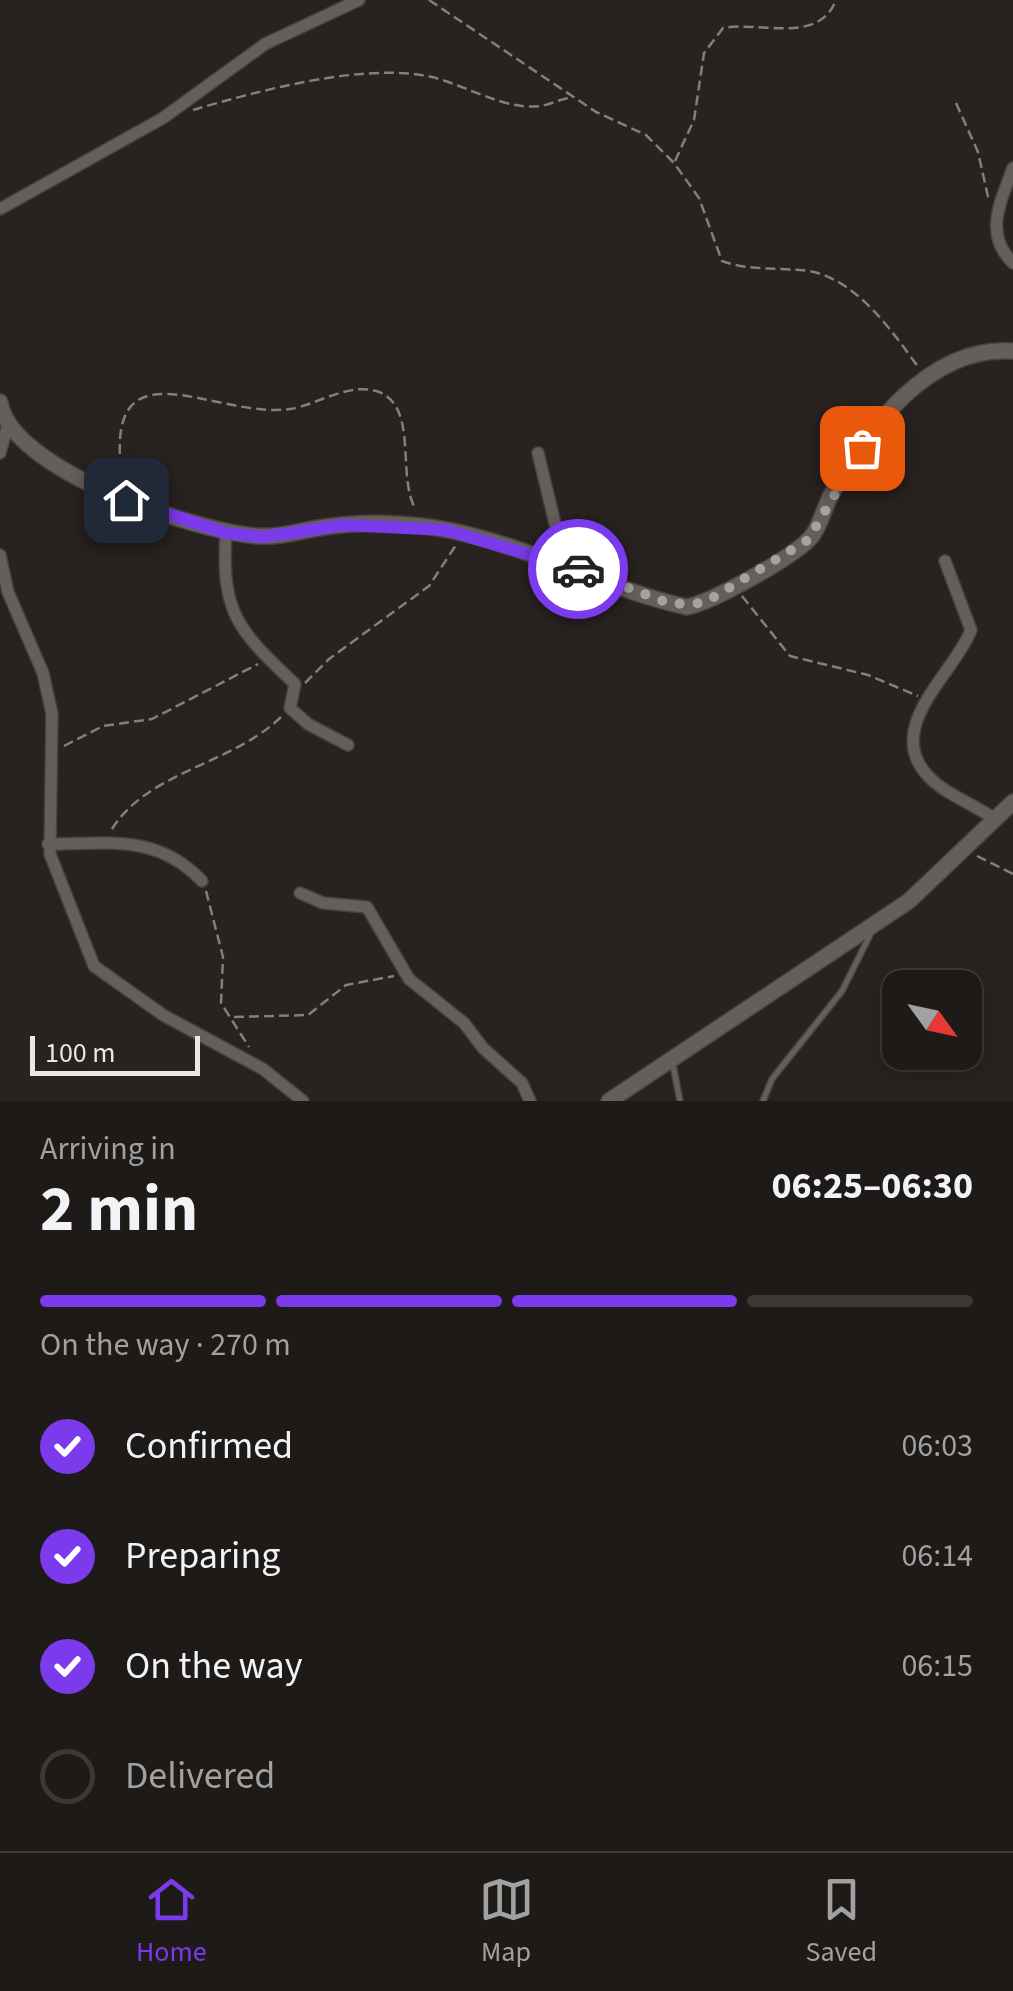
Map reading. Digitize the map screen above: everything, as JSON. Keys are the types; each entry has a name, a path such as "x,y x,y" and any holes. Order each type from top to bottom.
{"street":[{"path":"0,209 163,118 265,44 360,0"},
{"path":"1013,168 996,216 998,245 1013,263"},
{"path":"0,402 7,428 21,442 126,500 226,533 263,537 344,525 464,534 687,607 735,587 808,540 850,465 900,401 925,377 959,359 1013,351"},
{"path":"0,452 7,428"},
{"path":"538,452 565,564"},
{"path":"226,533 228,604 254,646 294,684 290,708 308,724 348,745"},
{"path":"0,555 4,595 43,673 52,714 48,844 94,966 163,1015 263,1069 304,1101"},
{"path":"944,561 971,630 924,700 914,743 927,776 996,820"},
{"path":"609,1101 671,1056 909,901 967,851 1013,802"},
{"path":"48,844 106,839 148,846 186,866 202,881"},
{"path":"300,893 323,903 368,908 405,974 464,1023 483,1048 522,1083 530,1101"}],"lane":[{"path":"763,1101 772,1079 842,991 876,924"},
{"path":"671,1056 680,1101"}],"path":[{"path":"429,0 574,98 646,135 674,163 699,198 722,260 805,270 837,282 890,326 925,377"},
{"path":"674,163 694,120 704,53 723,28 815,25 830,14 836,0"},
{"path":"163,118 240,95 376,72 432,77 517,104 538,106 574,98"},
{"path":"956,103 978,152 996,216"},
{"path":"126,500 120,422 130,408 151,395 289,410 340,394 379,392 393,403 403,420 405,488 424,528"},
{"path":"294,684 302,685 314,677 329,659 429,586 464,534"},
{"path":"735,587 790,656 868,674 924,700"},
{"path":"52,753 103,726 152,718 268,658"},
{"path":"106,839 120,817 142,798 261,736 290,708"},
{"path":"967,851 1013,874"},
{"path":"202,881 224,957 221,1004 263,1069"},
{"path":"233,1018 308,1015 346,984 405,974"}],"way so far":[{"path":"578,569 671,604 687,607 704,603 808,540 830,496 862,448"}],"route":[{"path":"126,500 226,533 263,537 370,524 446,530 578,569"}]}
